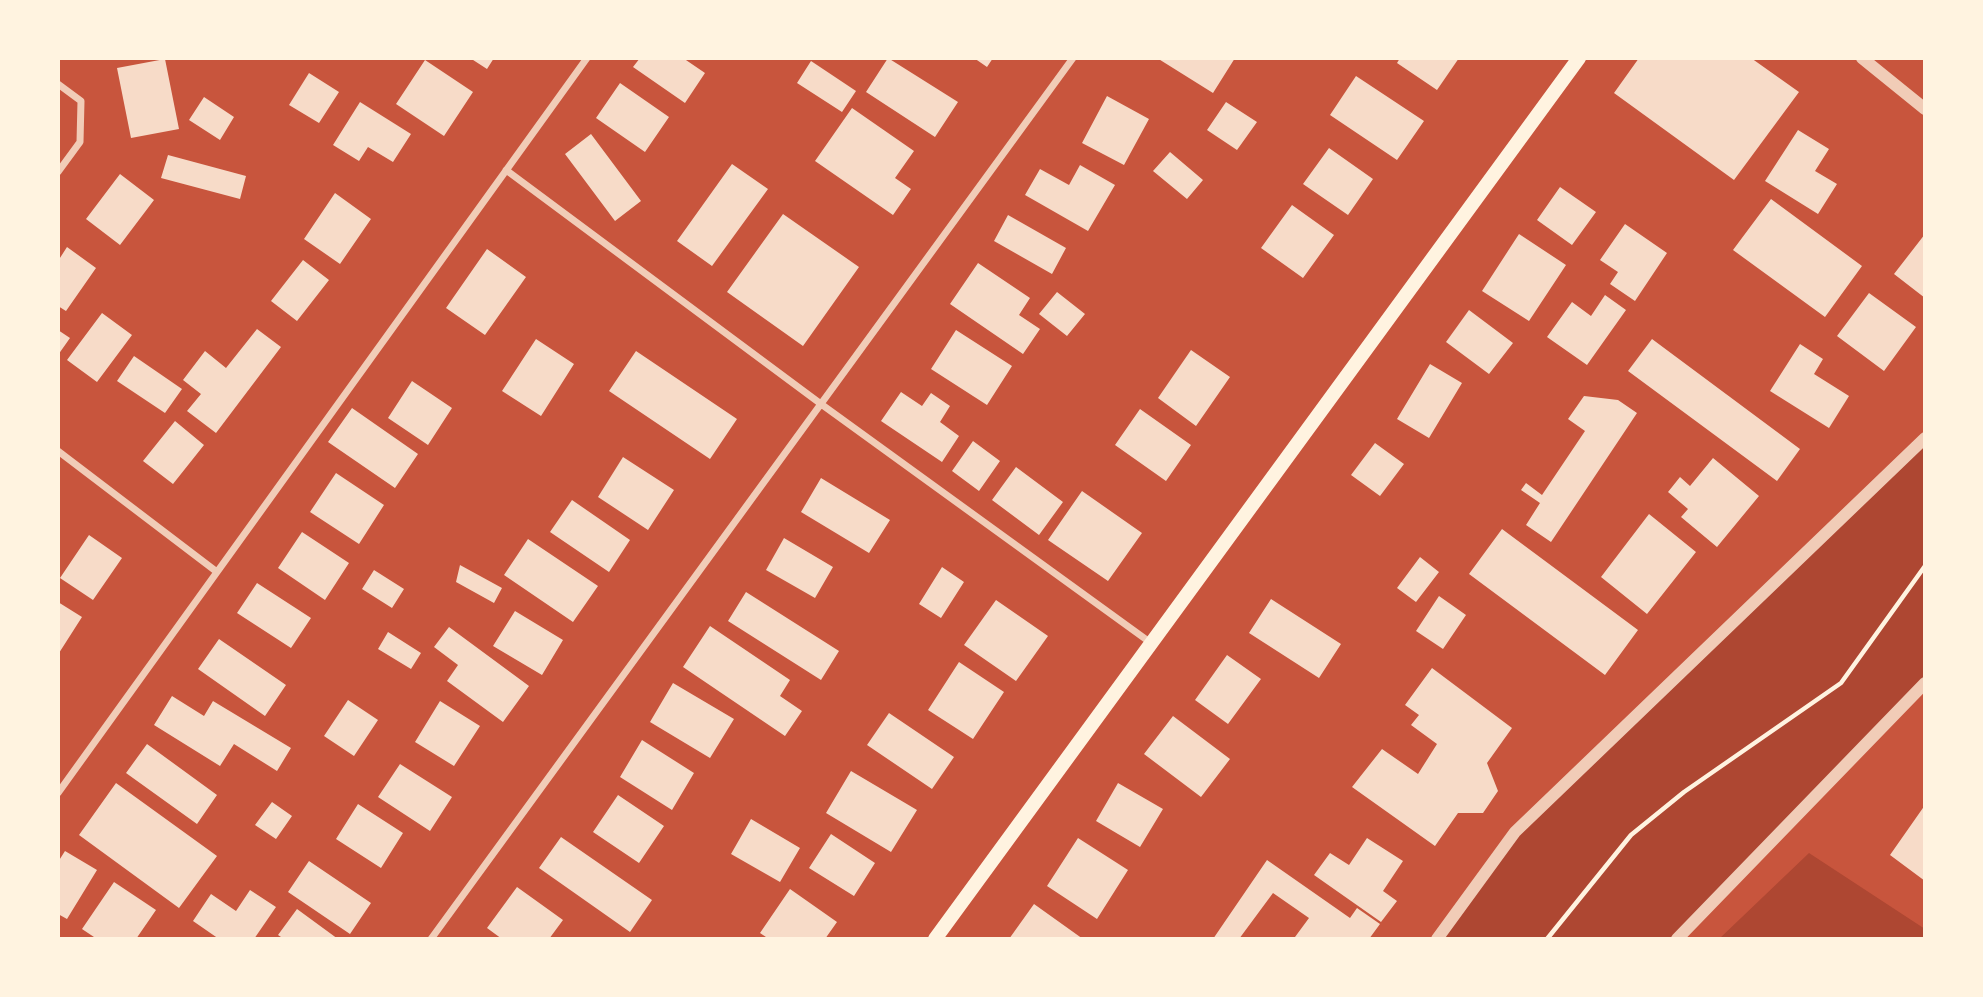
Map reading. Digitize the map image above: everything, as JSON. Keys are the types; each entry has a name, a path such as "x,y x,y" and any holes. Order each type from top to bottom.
{"main road":[{"path":"934,939 1579,58"}],"street":[{"path":"58,793 587,58"},
{"path":"430,939 1073,58"},
{"path":"1862,58 1925,109"},
{"path":"58,84 81,101 80,142 58,172"},
{"path":"506,170 821,404 1151,643"},
{"path":"1437,939 1515,832 1925,438"},
{"path":"58,452 217,572"},
{"path":"1677,939 1925,682"}],"path":[{"path":"1547,939 1631,835 1684,792 1841,683 1925,566"}],"shaded area":[{"path":"1925,435 1925,683 1677,939 1437,939 1515,832"},
{"path":"1809,853 1925,929 1925,939 1719,939"}],"building":[{"path":"470,58 494,58 487,69"},
{"path":"640,58 683,58 705,73 685,103 633,67"},
{"path":"888,58 958,102 935,137 866,92"},
{"path":"974,58 993,58 987,67"},
{"path":"1157,58 1235,58 1213,93"},
{"path":"1400,58 1459,58 1437,90 1397,63"},
{"path":"1639,58 1751,58 1799,92 1734,180 1614,93"},
{"path":"165,59 179,129 131,138 117,68"},
{"path":"425,60 473,92 444,136 396,104"},
{"path":"811,61 856,91 842,112 797,83"},
{"path":"309,73 339,92 319,123 289,105"},
{"path":"1356,76 1424,121 1397,160 1330,115"},
{"path":"620,83 669,117 645,152 596,118"},
{"path":"1107,96 1149,119 1124,165 1082,143"},
{"path":"204,97 234,117 220,140 189,120"},
{"path":"360,102 411,134 393,162 368,147 359,161 333,145"},
{"path":"1226,102 1257,122 1237,150 1207,130"},
{"path":"852,108 914,151 895,178 911,189 893,215 815,161"},
{"path":"1798,130 1829,149 1815,171 1837,184 1818,214 1765,181"},
{"path":"591,134 641,201 615,221 565,154"},
{"path":"1329,148 1373,179 1348,215 1303,184"},
{"path":"1170,152 1203,180 1187,199 1153,171"},
{"path":"168,155 246,176 240,199 161,178"},
{"path":"732,164 768,189 712,266 677,241"},
{"path":"1080,165 1115,185 1088,231 1025,195 1040,169 1069,185"},
{"path":"120,174 154,200 120,245 86,219"},
{"path":"1560,187 1596,212 1572,245 1537,220"},
{"path":"335,193 371,219 340,264 304,239"},
{"path":"1771,199 1862,266 1825,317 1733,250"},
{"path":"1292,205 1334,235 1303,278 1261,248"},
{"path":"783,214 859,267 803,346 727,292"},
{"path":"1008,215 1066,248 1052,274 994,241"},
{"path":"1625,224 1667,253 1635,301 1610,284 1618,272 1600,260"},
{"path":"1519,234 1566,265 1529,321 1482,291"},
{"path":"1925,234 1925,298 1894,274"},
{"path":"67,247 96,268 66,311 58,306 58,261"},
{"path":"487,249 526,277 485,335 446,308"},
{"path":"303,260 329,280 297,321 271,301"},
{"path":"978,263 1030,298 1019,315 1040,329 1023,354 950,304"},
{"path":"1057,292 1085,314 1067,336 1039,314"},
{"path":"1869,293 1916,327 1884,371 1837,336"},
{"path":"1605,295 1626,310 1587,365 1547,337 1572,302 1591,316"},
{"path":"1469,310 1513,343 1489,374 1446,342"},
{"path":"102,313 132,335 97,382 67,360"},
{"path":"257,329 281,347 216,433 187,411 201,394 183,380 205,351 226,368"},
{"path":"58,330 70,338 58,355"},
{"path":"956,330 1012,366 987,405 931,369"},
{"path":"536,339 574,364 541,416 502,391"},
{"path":"1652,339 1800,449 1777,481 1628,371"},
{"path":"1800,344 1823,359 1814,374 1849,396 1829,428 1770,391"},
{"path":"1191,350 1230,377 1196,426 1158,398"},
{"path":"636,351 737,419 710,459 609,391"},
{"path":"134,356 182,389 165,413 117,381"},
{"path":"1430,364 1462,383 1429,438 1397,419"},
{"path":"412,381 452,408 428,445 388,418"},
{"path":"901,392 922,406 931,393 950,406 940,422 959,436 942,462 881,421"},
{"path":"1584,396 1618,400 1637,413 1551,542 1526,525 1540,503 1521,490 1526,483 1542,495 1585,431 1568,419"},
{"path":"352,408 418,454 395,488 328,442"},
{"path":"1140,409 1191,445 1166,481 1115,445"},
{"path":"175,421 204,445 173,484 143,461"},
{"path":"973,441 1000,461 979,491 952,471"},
{"path":"1375,443 1404,464 1380,496 1351,475"},
{"path":"623,457 674,490 648,530 598,497"},
{"path":"1713,458 1759,496 1717,547 1681,517 1688,509 1668,492 1680,477 1690,486"},
{"path":"1016,467 1063,502 1039,535 992,500"},
{"path":"336,473 384,505 359,544 310,512"},
{"path":"821,478 890,520 869,553 801,512"},
{"path":"1082,491 1142,533 1108,581 1048,540"},
{"path":"572,500 630,540 609,572 550,532"},
{"path":"1649,514 1696,552 1647,614 1601,577"},
{"path":"1502,529 1638,630 1605,675 1469,574"},
{"path":"302,532 349,563 325,600 278,568"},
{"path":"89,535 122,558 93,600 60,578"},
{"path":"784,538 833,567 815,598 766,570"},
{"path":"528,539 598,586 573,622 504,575"},
{"path":"1420,557 1439,572 1416,602 1397,588"},
{"path":"460,565 502,588 494,603 456,582"},
{"path":"942,567 964,582 941,618 919,604"},
{"path":"374,570 404,589 392,608 362,589"},
{"path":"257,583 311,618 291,648 237,613"},
{"path":"746,592 839,651 821,680 728,621"},
{"path":"1439,596 1466,615 1443,649 1416,631"},
{"path":"1271,599 1341,644 1319,678 1249,633"},
{"path":"996,600 1048,636 1016,681 964,645"},
{"path":"58,602 82,617 59,653 58,652"},
{"path":"515,611 563,640 542,675 493,646"},
{"path":"710,626 790,680 780,696 802,711 785,736 683,667"},
{"path":"449,627 529,686 503,722 447,681 458,665 434,647"},
{"path":"388,632 421,653 411,669 378,649"},
{"path":"219,639 286,685 265,716 198,669"},
{"path":"1227,655 1261,679 1228,724 1195,700"},
{"path":"959,662 1004,692 973,739 928,710"},
{"path":"1432,668 1512,728 1487,763 1498,791 1483,813 1458,813 1435,846 1352,787 1382,749 1418,774 1437,744 1411,725 1419,715 1405,705"},
{"path":"673,683 734,719 710,758 650,722"},
{"path":"172,696 204,716 213,701 291,748 277,771 234,744 220,766 154,725"},
{"path":"348,700 378,720 354,756 324,736"},
{"path":"440,701 480,726 454,766 415,742"},
{"path":"889,713 954,757 932,789 867,745"},
{"path":"1173,716 1230,759 1201,797 1144,754"},
{"path":"642,740 694,773 672,810 620,777"},
{"path":"147,744 217,795 197,824 126,773"},
{"path":"400,764 452,797 430,831 378,797"},
{"path":"851,771 917,810 891,852 826,813"},
{"path":"116,783 217,856 179,908 79,835"},
{"path":"1118,783 1163,809 1140,847 1096,821"},
{"path":"618,795 664,826 639,863 593,832"},
{"path":"272,802 292,816 276,839 255,825"},
{"path":"358,804 403,833 381,868 336,839"},
{"path":"1925,805 1925,881 1890,855"},
{"path":"751,819 800,848 780,882 731,854"},
{"path":"831,834 875,863 854,896 809,868"},
{"path":"561,837 652,900 630,932 539,868"},
{"path":"1078,838 1128,870 1097,919 1047,886"},
{"path":"1367,838 1403,861 1383,891 1397,901 1381,922 1314,875 1330,853 1349,865"},
{"path":"65,851 97,870 67,919 58,914 58,862"},
{"path":"1267,860 1350,918 1357,908 1380,924 1369,939 1298,939 1295,937 1309,918 1273,893 1239,939 1213,939"},
{"path":"309,861 371,903 350,934 288,892"},
{"path":"114,882 156,910 136,939 97,939 82,929"},
{"path":"517,887 563,920 549,939 502,939 487,928"},
{"path":"790,889 837,922 825,939 769,939 760,933"},
{"path":"250,890 276,907 254,939 219,939 193,921 211,894 236,911"},
{"path":"1034,904 1083,939 1009,939"},
{"path":"297,909 338,939 284,939 278,935"}]}
